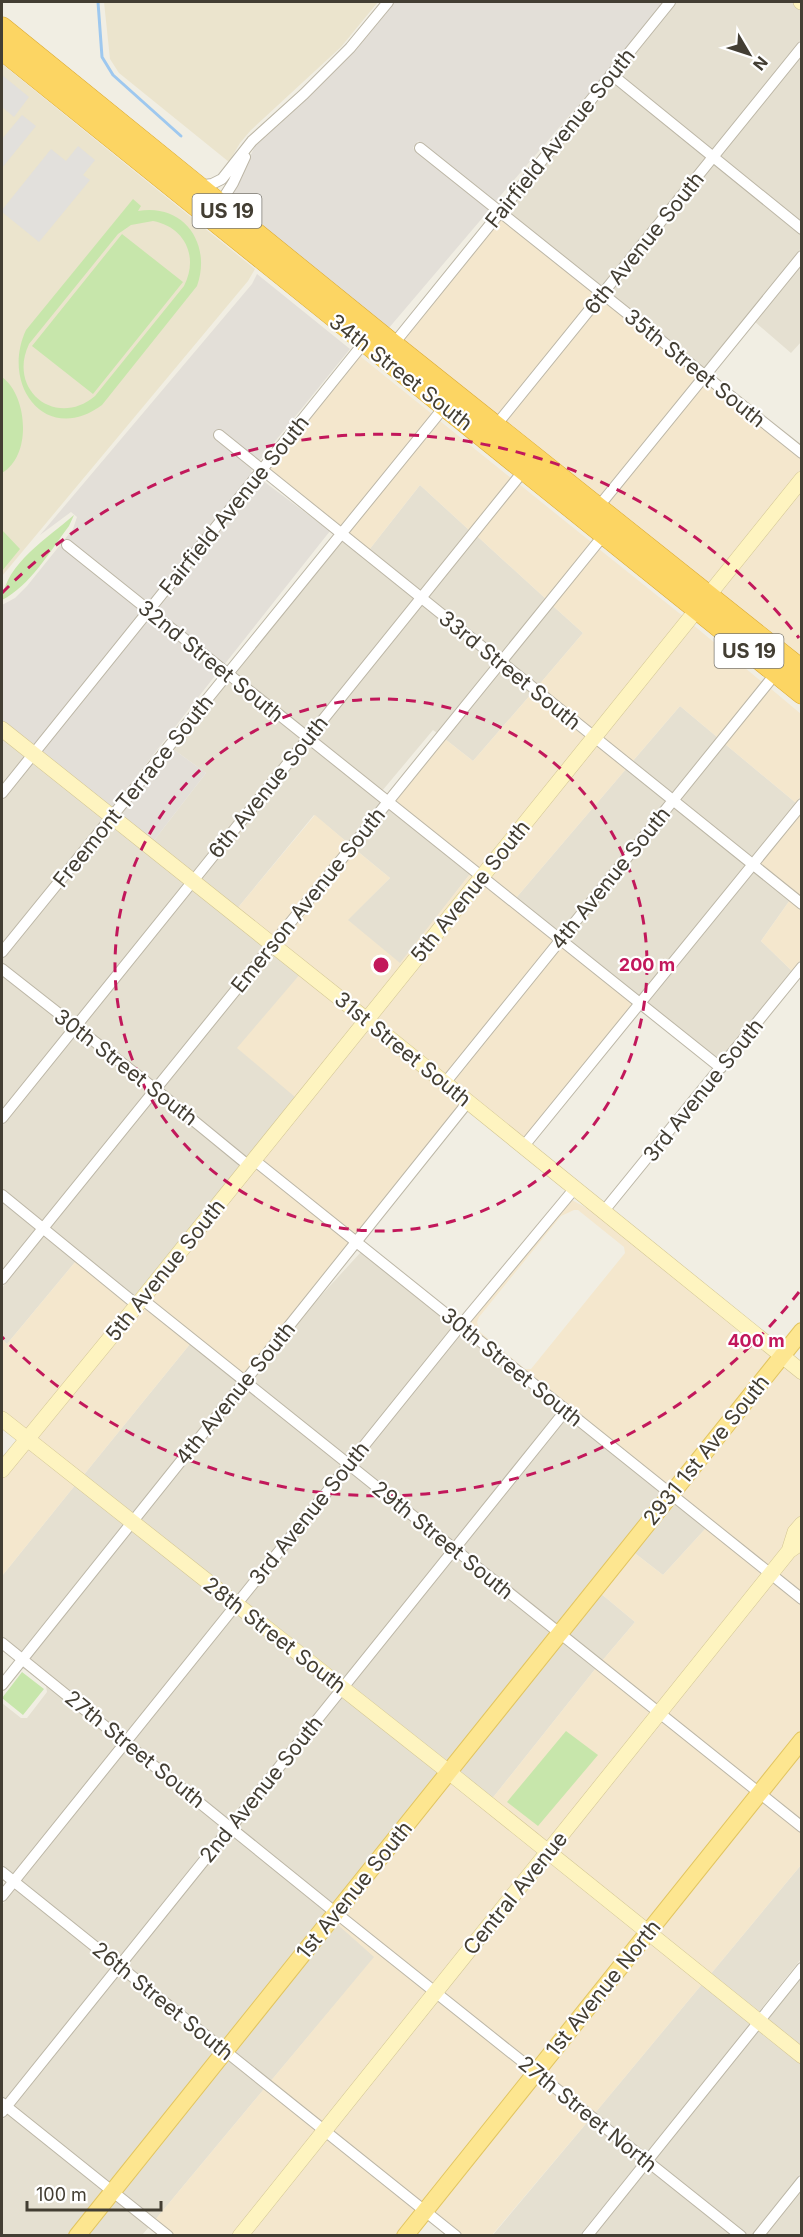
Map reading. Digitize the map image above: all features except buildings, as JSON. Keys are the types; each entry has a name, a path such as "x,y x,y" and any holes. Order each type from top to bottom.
{"highway":[{"name":"34th Street South","path":"2,27 188,190 219,205 387,351 445,406 491,432"},
{"name":"34th Street South","path":"2,50 188,190 370,336"},
{"name":"34th Street South","path":"387,351 703,602 801,670"},
{"name":"34th Street South","path":"703,602 776,673 801,694"}],"main road":[{"path":"782,1356 801,1331"},
{"name":"2931 1st Ave South","path":"630,1545 782,1356"},
{"name":"1st Avenue South","path":"78,2235 630,1545"},
{"name":"1st Avenue North","path":"405,2235 801,1740"}],"street":[{"path":"188,190 222,179 252,141 344,53 388,2"},
{"name":"Fairfield Avenue South","path":"387,351 670,2"},
{"name":"6th Avenue South","path":"491,432 801,47"},
{"path":"611,74 801,229"},
{"path":"219,205 233,183 252,141"},
{"name":"35th Street South","path":"420,148 801,453"},
{"path":"593,514 801,256"},
{"name":"Fairfield Avenue South","path":"2,793 370,336"},
{"name":"Freemont Terrace South","path":"2,952 445,406"},
{"name":"33rd Street South","path":"219,435 801,904"},
{"name":"6th Avenue South","path":"2,1118 530,463"},
{"name":"5th Avenue South","path":"2,1470 140,1302 801,479"},
{"name":"Emerson Avenue South","path":"2,1279 610,528"},
{"name":"32nd Street South","path":"67,545 721,1068"},
{"name":"4th Avenue South","path":"445,1083 776,673"},
{"name":"31st Street South","path":"2,729 367,1020 801,1372"},
{"path":"523,1147 801,804"},
{"name":"3rd Avenue South","path":"603,1212 801,967"},
{"name":"30th Street South","path":"2,969 75,1028 356,1242 801,1599"},
{"name":"4th Avenue South","path":"2,1685 468,1102"},
{"name":"3rd Avenue South","path":"2,1896 461,1325 575,1188"},
{"name":"29th Street South","path":"2,1196 245,1381 801,1827"},
{"name":"2nd Avenue South","path":"3,2107 566,1410"},
{"name":"28th Street South","path":"2,1419 449,1772 801,2056"},
{"name":"Central Avenue","path":"240,2235 770,1574 795,1546 795,1532 801,1524"},
{"name":"27th Street South","path":"2,1643 435,1993"},
{"name":"26th Street South","path":"2,1872 456,2235"},
{"path":"587,2235 801,1968"},
{"name":"27th Street North","path":"435,1993 741,2235"},
{"path":"3,2107 168,2235"},
{"path":"758,2235 801,2181"}],"shaded area":[{"path":"104,2 378,2 341,47 251,130 229,162 119,73 110,59"},
{"path":"395,2 663,2 594,87 495,202 418,141 413,148 490,209 388,329 230,198 256,144"},
{"path":"677,2 794,2 801,8 801,39 712,150 618,74"},
{"path":"801,55 801,223 720,157"},
{"path":"2,64 255,269 248,281 2,576"},
{"path":"2,75 29,97 14,117 2,107"},
{"path":"612,81 706,157 601,287 507,212"},
{"path":"22,115 36,126 2,168 2,139"},
{"path":"78,146 95,160 83,175 90,180 39,242 2,210 51,149 66,161"},
{"path":"714,164 801,235 801,248 704,369 609,293"},
{"path":"501,219 595,294 496,418 402,341"},
{"path":"801,264 801,342 791,353 755,322"},
{"path":"257,274 350,349 251,471 253,473 148,604 65,539 60,546 142,611 32,747 2,723 2,605 15,598 27,586 73,529 77,517 71,512 40,535 252,284"},
{"path":"604,301 698,376 597,500 504,424"},
{"path":"360,356 432,414 340,527 269,470"},
{"path":"706,382 801,459 801,471 707,589 605,507"},
{"path":"440,421 511,478 469,530 420,485 369,550 348,534"},
{"path":"262,480 330,531 224,665 156,611"},
{"path":"519,484 591,542 546,599 477,536"},
{"path":"420,485 469,530 420,591 369,550"},
{"path":"801,487 801,664 715,595"},
{"path":"477,536 546,599 500,656 428,597"},
{"path":"342,541 414,598 307,731 234,674"},
{"path":"599,549 684,617 593,730 538,686 583,633 553,606"},
{"path":"422,605 494,663 437,733 433,730 382,791 315,738"},
{"path":"553,606 583,633 538,686 508,662"},
{"path":"150,618 218,672 110,810 40,754"},
{"path":"692,624 762,682 717,737 680,706 632,762 601,737"},
{"path":"502,669 532,693 473,761 445,739"},
{"path":"229,681 301,739 191,874 152,843 206,773 173,749"},
{"path":"770,688 801,714 801,796 796,803 725,744"},
{"path":"532,693 587,737 480,870 395,802 445,739 473,761"},
{"path":"680,706 717,737 672,794 632,762"},
{"path":"2,735 26,755 2,785"},
{"path":"595,744 626,769 516,898 488,877"},
{"path":"725,744 796,803 752,858 680,800"},
{"path":"309,745 381,802 348,843 314,815 236,910 199,881"},
{"path":"173,749 206,773 152,843 118,816"},
{"path":"34,761 104,817 2,944 2,801"},
{"path":"626,769 666,801 559,933 516,898"},
{"path":"674,807 746,865 639,997 567,940"},
{"path":"389,809 470,874 400,964 347,920 390,878 356,850"},
{"path":"801,813 801,898 760,864"},
{"path":"315,815 348,843 271,938 236,910"},
{"path":"112,824 186,882 73,1021 2,963 2,960"},
{"path":"356,850 390,878 348,920 400,963 470,874 475,877 366,1013 279,944"},
{"path":"754,872 790,900 761,941 792,971 719,1061 647,1004"},
{"path":"483,884 553,940 444,1076 374,1020"},
{"path":"194,888 265,945 154,1083 82,1027"},
{"path":"790,900 801,910 801,959 792,971 761,941"},
{"path":"561,947 633,1004 522,1140 452,1083"},
{"path":"273,952 301,973 295,1097 246,1158 162,1089"},
{"path":"301,973 360,1020 246,1158 295,1097 237,1048"},
{"path":"2,975 68,1028 2,1110"},
{"path":"368,1027 461,1102 355,1235 261,1159"},
{"path":"76,1035 148,1090 42,1222 2,1189 2,1126"},
{"path":"156,1096 240,1165 135,1297 50,1228"},
{"path":"256,1167 349,1243 244,1374 149,1299"},
{"path":"572,1200 601,1216 775,1356 669,1488 468,1325","holes":["578,1210 624,1247 625,1253 531,1369 525,1369 480,1332 477,1322 561,1216"]},
{"path":"2,1201 36,1229 2,1271"},
{"path":"44,1235 76,1261 7,1344 2,1339 2,1288"},
{"path":"361,1252 454,1326 348,1458 252,1381 306,1312"},
{"path":"76,1261 131,1305 26,1432 2,1413 2,1339 7,1344"},
{"path":"143,1306 190,1344 82,1477 34,1438"},
{"path":"462,1332 559,1410 453,1542 356,1464"},
{"path":"190,1344 238,1381 131,1515 82,1477"},
{"path":"783,1363 801,1378 801,1516 791,1529 785,1547 769,1567 677,1495"},
{"path":"246,1388 342,1465 234,1598 139,1522"},
{"path":"567,1416 664,1495 558,1627 461,1549"},
{"path":"28,1445 76,1484 2,1576 2,1478"},
{"path":"350,1471 448,1549 341,1682 242,1604"},
{"path":"76,1484 125,1522 21,1652 2,1637 2,1576"},
{"path":"672,1502 706,1528 663,1575 632,1551"},
{"path":"706,1528 763,1575 658,1706 602,1661 635,1622 599,1592 632,1551 663,1575"},
{"path":"133,1529 229,1605 125,1735 29,1659"},
{"path":"801,1548 801,1593 777,1574"},
{"path":"456,1556 553,1634 447,1765 349,1689"},
{"path":"771,1581 801,1605 801,1732 758,1786 666,1712"},
{"path":"599,1592 635,1622 602,1661 567,1633"},
{"path":"237,1611 336,1689 229,1819 133,1742"},
{"path":"561,1640 596,1668 491,1800 455,1772"},
{"path":"23,1666 119,1743 13,1875 2,1866 2,1703 21,1718 27,1718 47,1692 46,1686 21,1669"},
{"path":"596,1668 652,1713 547,1845 491,1800"},
{"path":"344,1696 441,1772 332,1904 237,1826"},
{"path":"660,1719 752,1793 647,1925 555,1851"},
{"path":"127,1749 223,1827 118,1959 21,1881"},
{"path":"801,1749 801,1821 766,1793"},
{"path":"450,1779 541,1852 434,1986 342,1913"},
{"path":"760,1800 801,1833 801,1865 709,1976 655,1932"},
{"path":"231,1833 326,1911 324,1913 327,1916 224,2044 126,1966"},
{"path":"549,1859 641,1933 535,2065 442,1992"},
{"path":"801,1865 801,1959 757,2014 709,1976"},
{"path":"15,1888 112,1966 5,2100 2,2097 2,1905"},
{"path":"337,1920 428,1993 323,2124 270,2082 374,1957 335,1922"},
{"path":"335,1922 375,1957 270,2082 232,2051"},
{"path":"649,1939 703,1983 595,2113 543,2071"},
{"path":"120,1973 218,2052 111,2186 13,2106"},
{"path":"801,1976 801,2050 765,2021"},
{"path":"703,1983 752,2022 646,2154 595,2113"},
{"path":"436,2000 529,2072 424,2204 331,2131"},
{"path":"760,2028 801,2062 801,2173 752,2235 748,2235 654,2160"},
{"path":"226,2058 264,2089 155,2220 119,2192"},
{"path":"537,2078 589,2120 492,2235 463,2235 432,2211"},
{"path":"264,2089 317,2131 234,2235 175,2235 155,2220"},
{"path":"7,2113 105,2193 71,2235 2,2236 2,2121"},
{"path":"589,2120 640,2161 580,2235 492,2236"},
{"path":"325,2138 418,2212 399,2235 247,2236"},
{"path":"648,2167 734,2236 593,2236"},
{"path":"801,2189 801,2235 765,2235"},
{"path":"113,2199 149,2227 142,2235 84,2236"}],"green space":[{"path":"133,199 141,206 138,211 154,210 169,213 181,220 197,242 201,255 201,270 197,286 102,405 82,416 63,418 47,414 34,404 24,389 19,371 20,351 26,330","holes":["153,221 164,224 181,237 189,254 190,264 184,286 95,396 80,405 65,408 51,406 39,400 30,389 25,376 24,361 29,344 118,234 131,225"]},
{"path":"122,234 183,282 93,394 32,346"},
{"path":"2,377 11,386 17,398 23,426 18,454 12,465 2,473"},
{"path":"74,515 47,557 22,586 2,600 11,574 20,563"},
{"path":"2,530 20,549 2,571"},
{"path":"22,1672 44,1689 23,1715 2,1698"},
{"path":"566,1731 598,1755 538,1826 507,1802"}],"waterway":[{"path":"98,2 102,57 113,75 181,136"}]}
